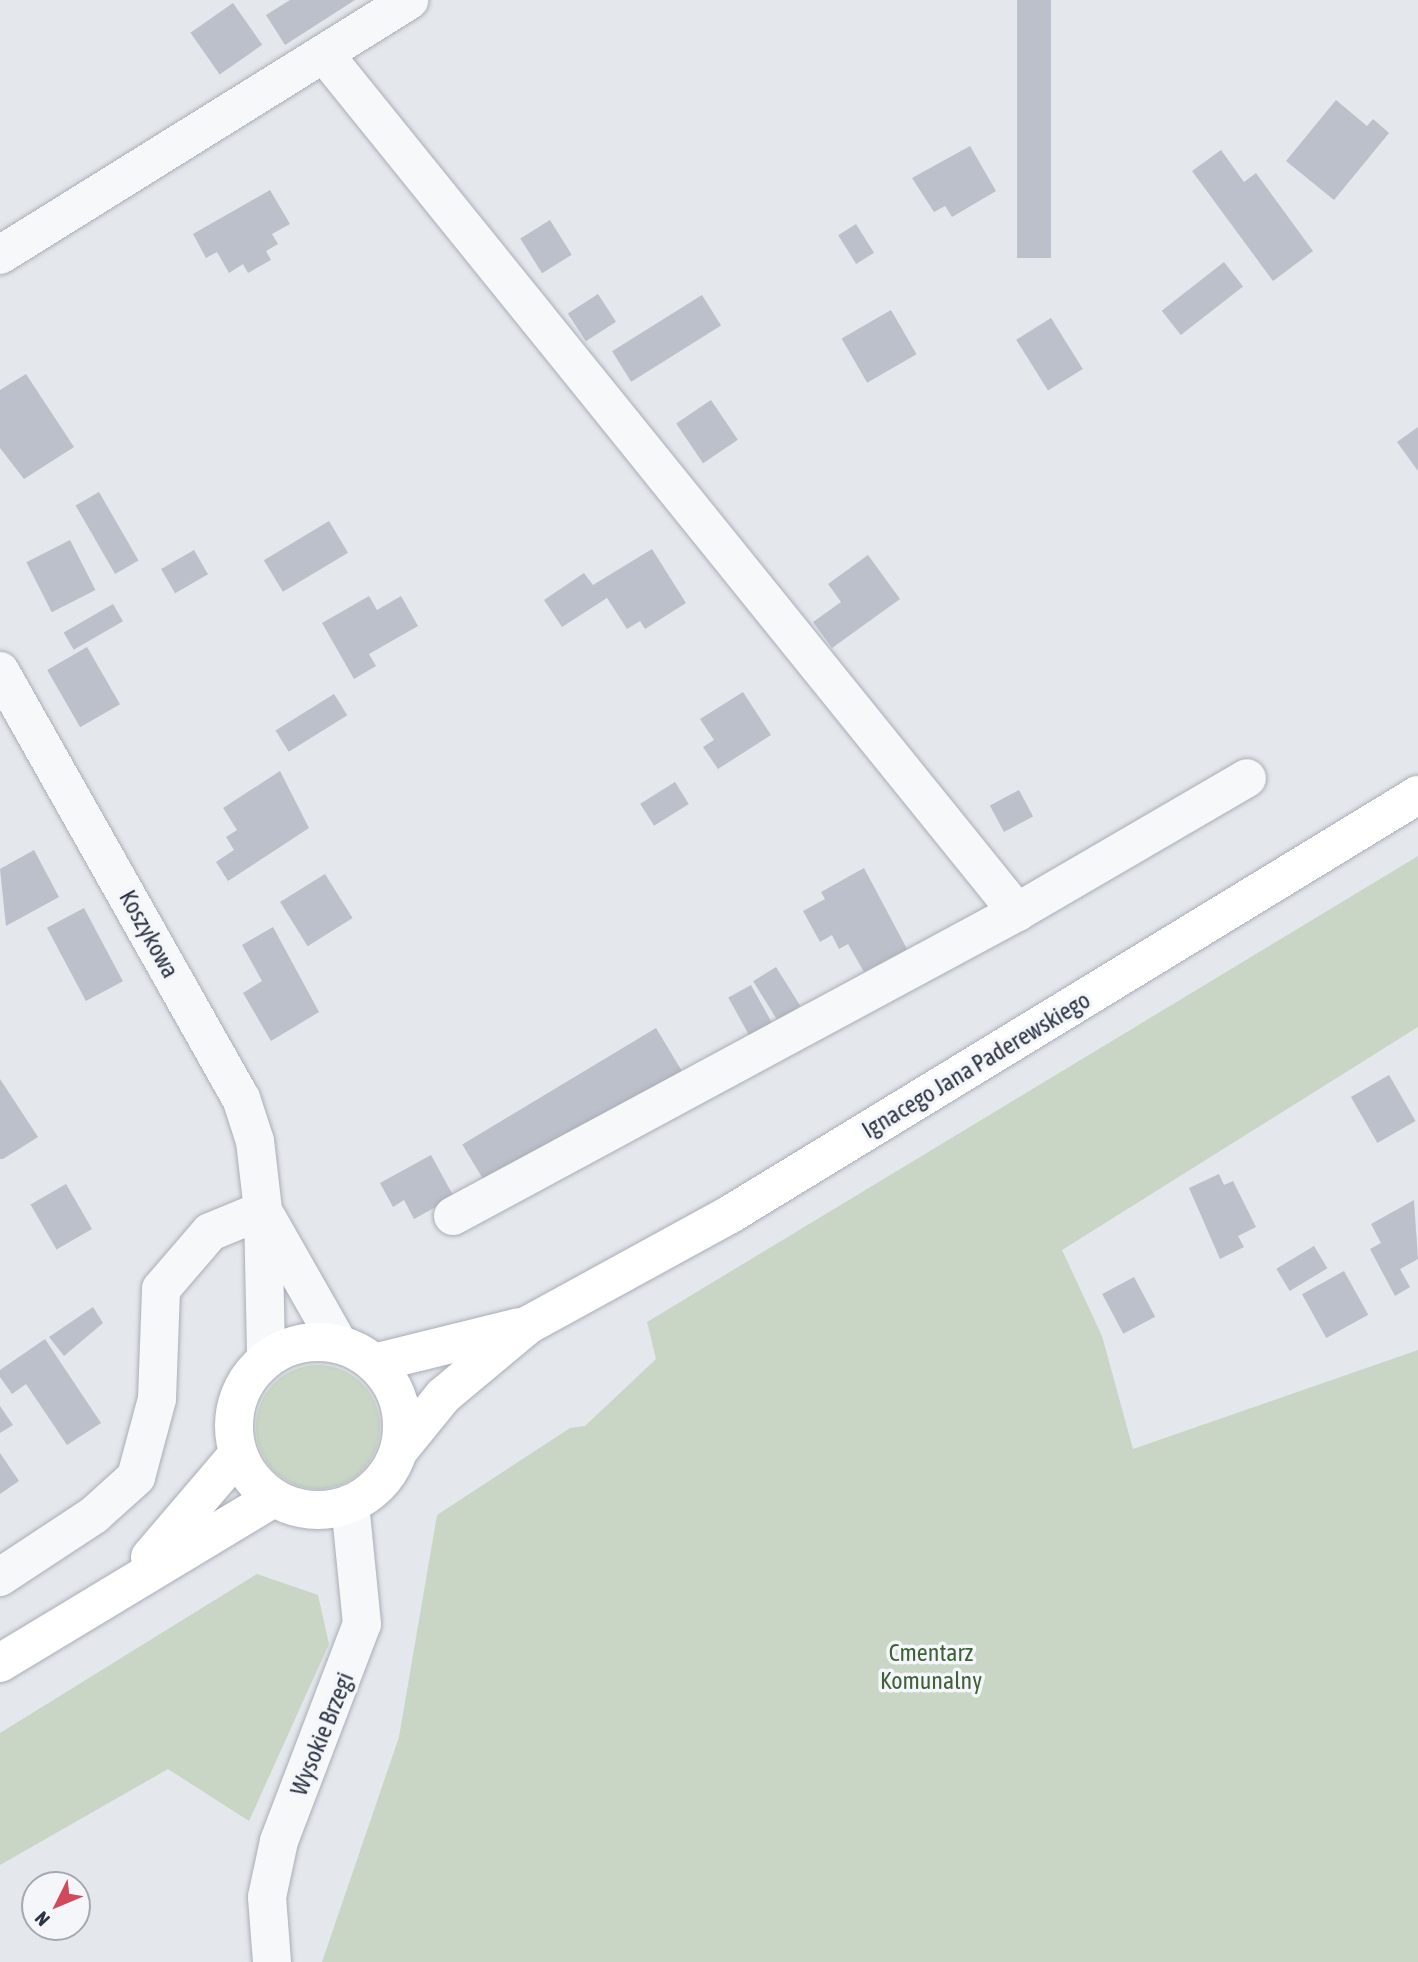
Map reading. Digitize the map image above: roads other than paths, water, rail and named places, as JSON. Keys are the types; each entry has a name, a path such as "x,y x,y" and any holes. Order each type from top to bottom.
{"main road":[{"name":"Ignacego Jana Paderewskiego","path":"400,1449 443,1396 528,1325 729,1215 1418,795"},
{"name":"Ignacego Jana Paderewskiego","path":"374,1363 528,1325"},
{"path":"307,1342 338,1343 374,1363 398,1398 400,1449 380,1482 350,1504 298,1508 273,1498 238,1454 233,1424 239,1395 266,1358 307,1342"},
{"path":"133,1577 238,1454"},
{"path":"0,1663 133,1577 273,1498"}],"street":[{"path":"0,255 325,55 409,0"},
{"path":"325,55 1017,912"},
{"name":"Koszykowa","path":"0,671 241,1098 255,1141 263,1210 266,1358"},
{"path":"453,1216 1017,912 1247,778"},
{"path":"0,1577 94,1515 136,1477 157,1399 162,1289 210,1232 263,1210"},
{"name":"Koszykowa","path":"263,1210 338,1343"},
{"name":"Wysokie Brzegi","path":"272,1962 267,1897 279,1841 362,1624 350,1504"}],"park label":[{"name":"Cmentarz Komunalny","path":"931,1667"}]}
